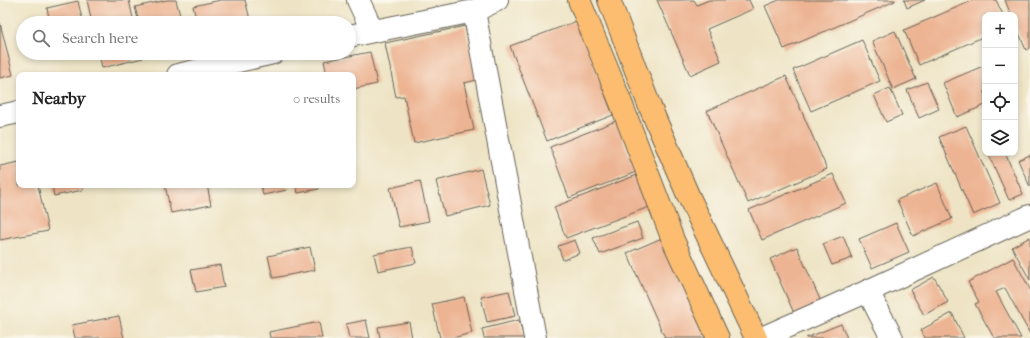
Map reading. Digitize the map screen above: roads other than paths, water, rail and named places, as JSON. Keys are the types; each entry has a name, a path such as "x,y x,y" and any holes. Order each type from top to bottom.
{"main road":[{"path":"579,0 621,103 673,240 718,338"},
{"path":"609,0 650,107 688,195 756,338"}],"street":[{"path":"358,0 372,30"},
{"path":"356,34 474,11 498,0"},
{"path":"474,11 535,338"},
{"path":"191,72 243,60"},
{"path":"0,116 16,113"},
{"path":"762,338 1030,216"},
{"path":"868,291 892,338"}]}
